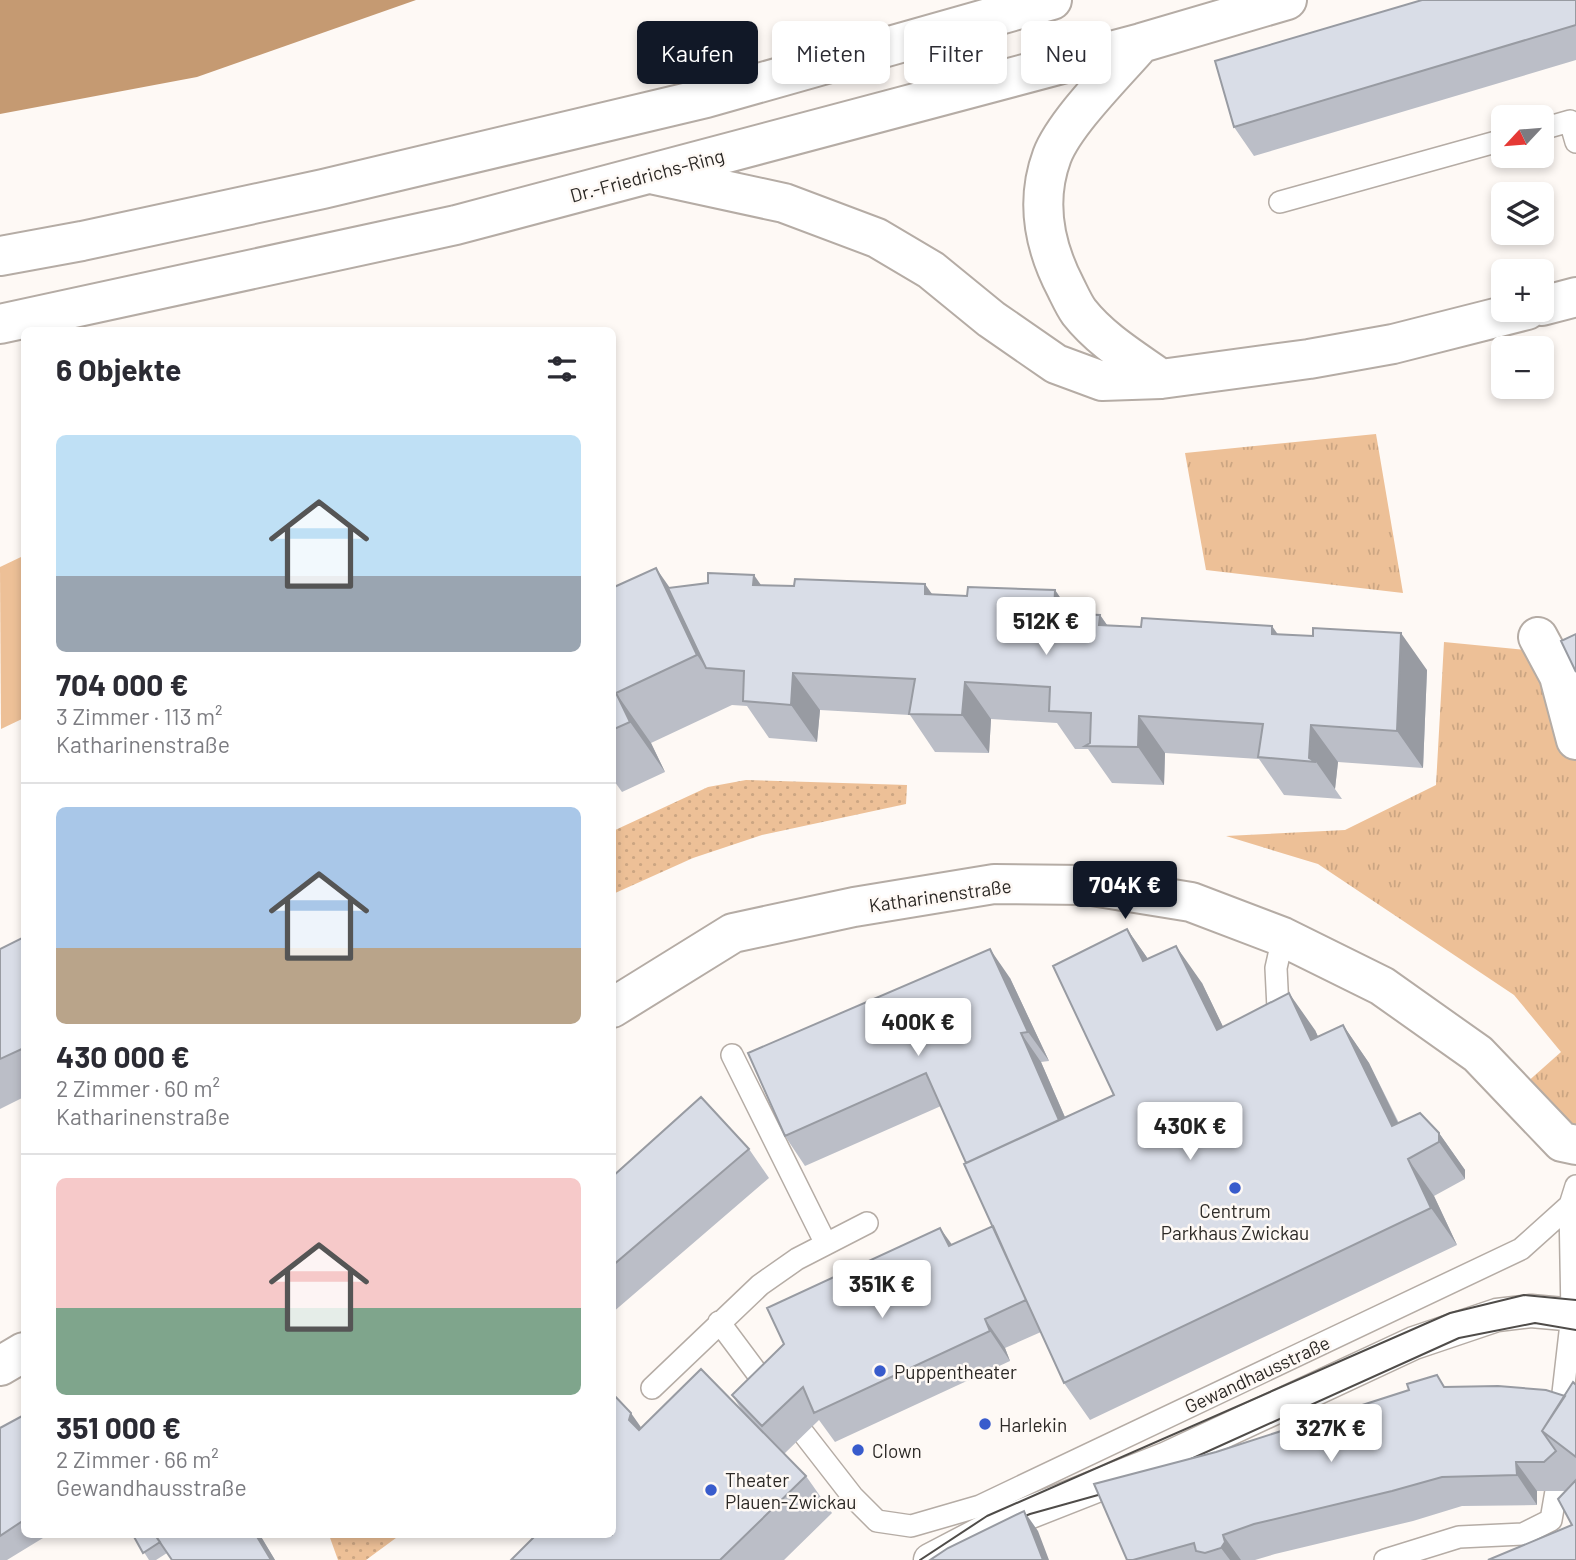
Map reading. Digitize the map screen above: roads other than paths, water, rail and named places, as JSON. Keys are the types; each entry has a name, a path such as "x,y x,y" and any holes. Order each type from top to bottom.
{"main road":[{"path":"0,256 323,189 706,98 1052,0"},
{"name":"Dr.-Friedrichs-Ring","path":"0,324 456,225 1141,43 1287,0"},
{"path":"1141,43 1075,120 1060,143 1053,154 1042,198 1044,231 1054,265 1078,311 1111,344 1161,379"},
{"path":"650,174 784,203 877,239 931,271 991,319 1056,364 1102,381 1161,379 1393,344 1491,319"},
{"path":"1554,303 1576,297"},
{"path":"1538,637 1567,663 1576,740"},
{"name":"Katharinenstraße","path":"616,1006 733,933 854,907 994,884 1086,885 1191,902 1283,937 1382,986 1478,1054 1562,1142 1576,1145"}],"street":[{"name":"Gewandhausstraße","path":"930,1560 995,1526 1165,1459 1414,1343 1497,1315 1531,1311 1574,1315"}],"lane":[{"path":"1554,126 1570,121 1576,142"},
{"path":"1280,202 1491,143"},
{"path":"1281,1048 1276,968 1283,937"},
{"path":"732,1055 826,1244"},
{"path":"1560,1419 1574,1315 1573,1195"},
{"name":"Gewandhausstraße","path":"804,1434 853,1497 877,1521 911,1527 980,1506 1521,1249 1573,1195"},
{"path":"652,1388 760,1285 797,1259 867,1223"},
{"path":"719,1322 777,1400"},
{"path":"1385,1560 1459,1537 1523,1534 1551,1520 1556,1491"}],"tram line":[{"path":"920,1560 987,1516 1450,1313 1524,1295 1576,1300"},
{"path":"1171,1468 1459,1338 1535,1323 1576,1330"},
{"path":"1009,1523 1030,1514 1116,1490"}],"place":[{"name":"Centrum Parkhaus Zwickau","path":"1235,1188"},
{"name":"Puppentheater","path":"880,1371"},
{"name":"Harlekin","path":"985,1424"},
{"name":"Clown","path":"858,1450"},
{"name":"Theater Plauen-Zwickau","path":"711,1490"}]}
